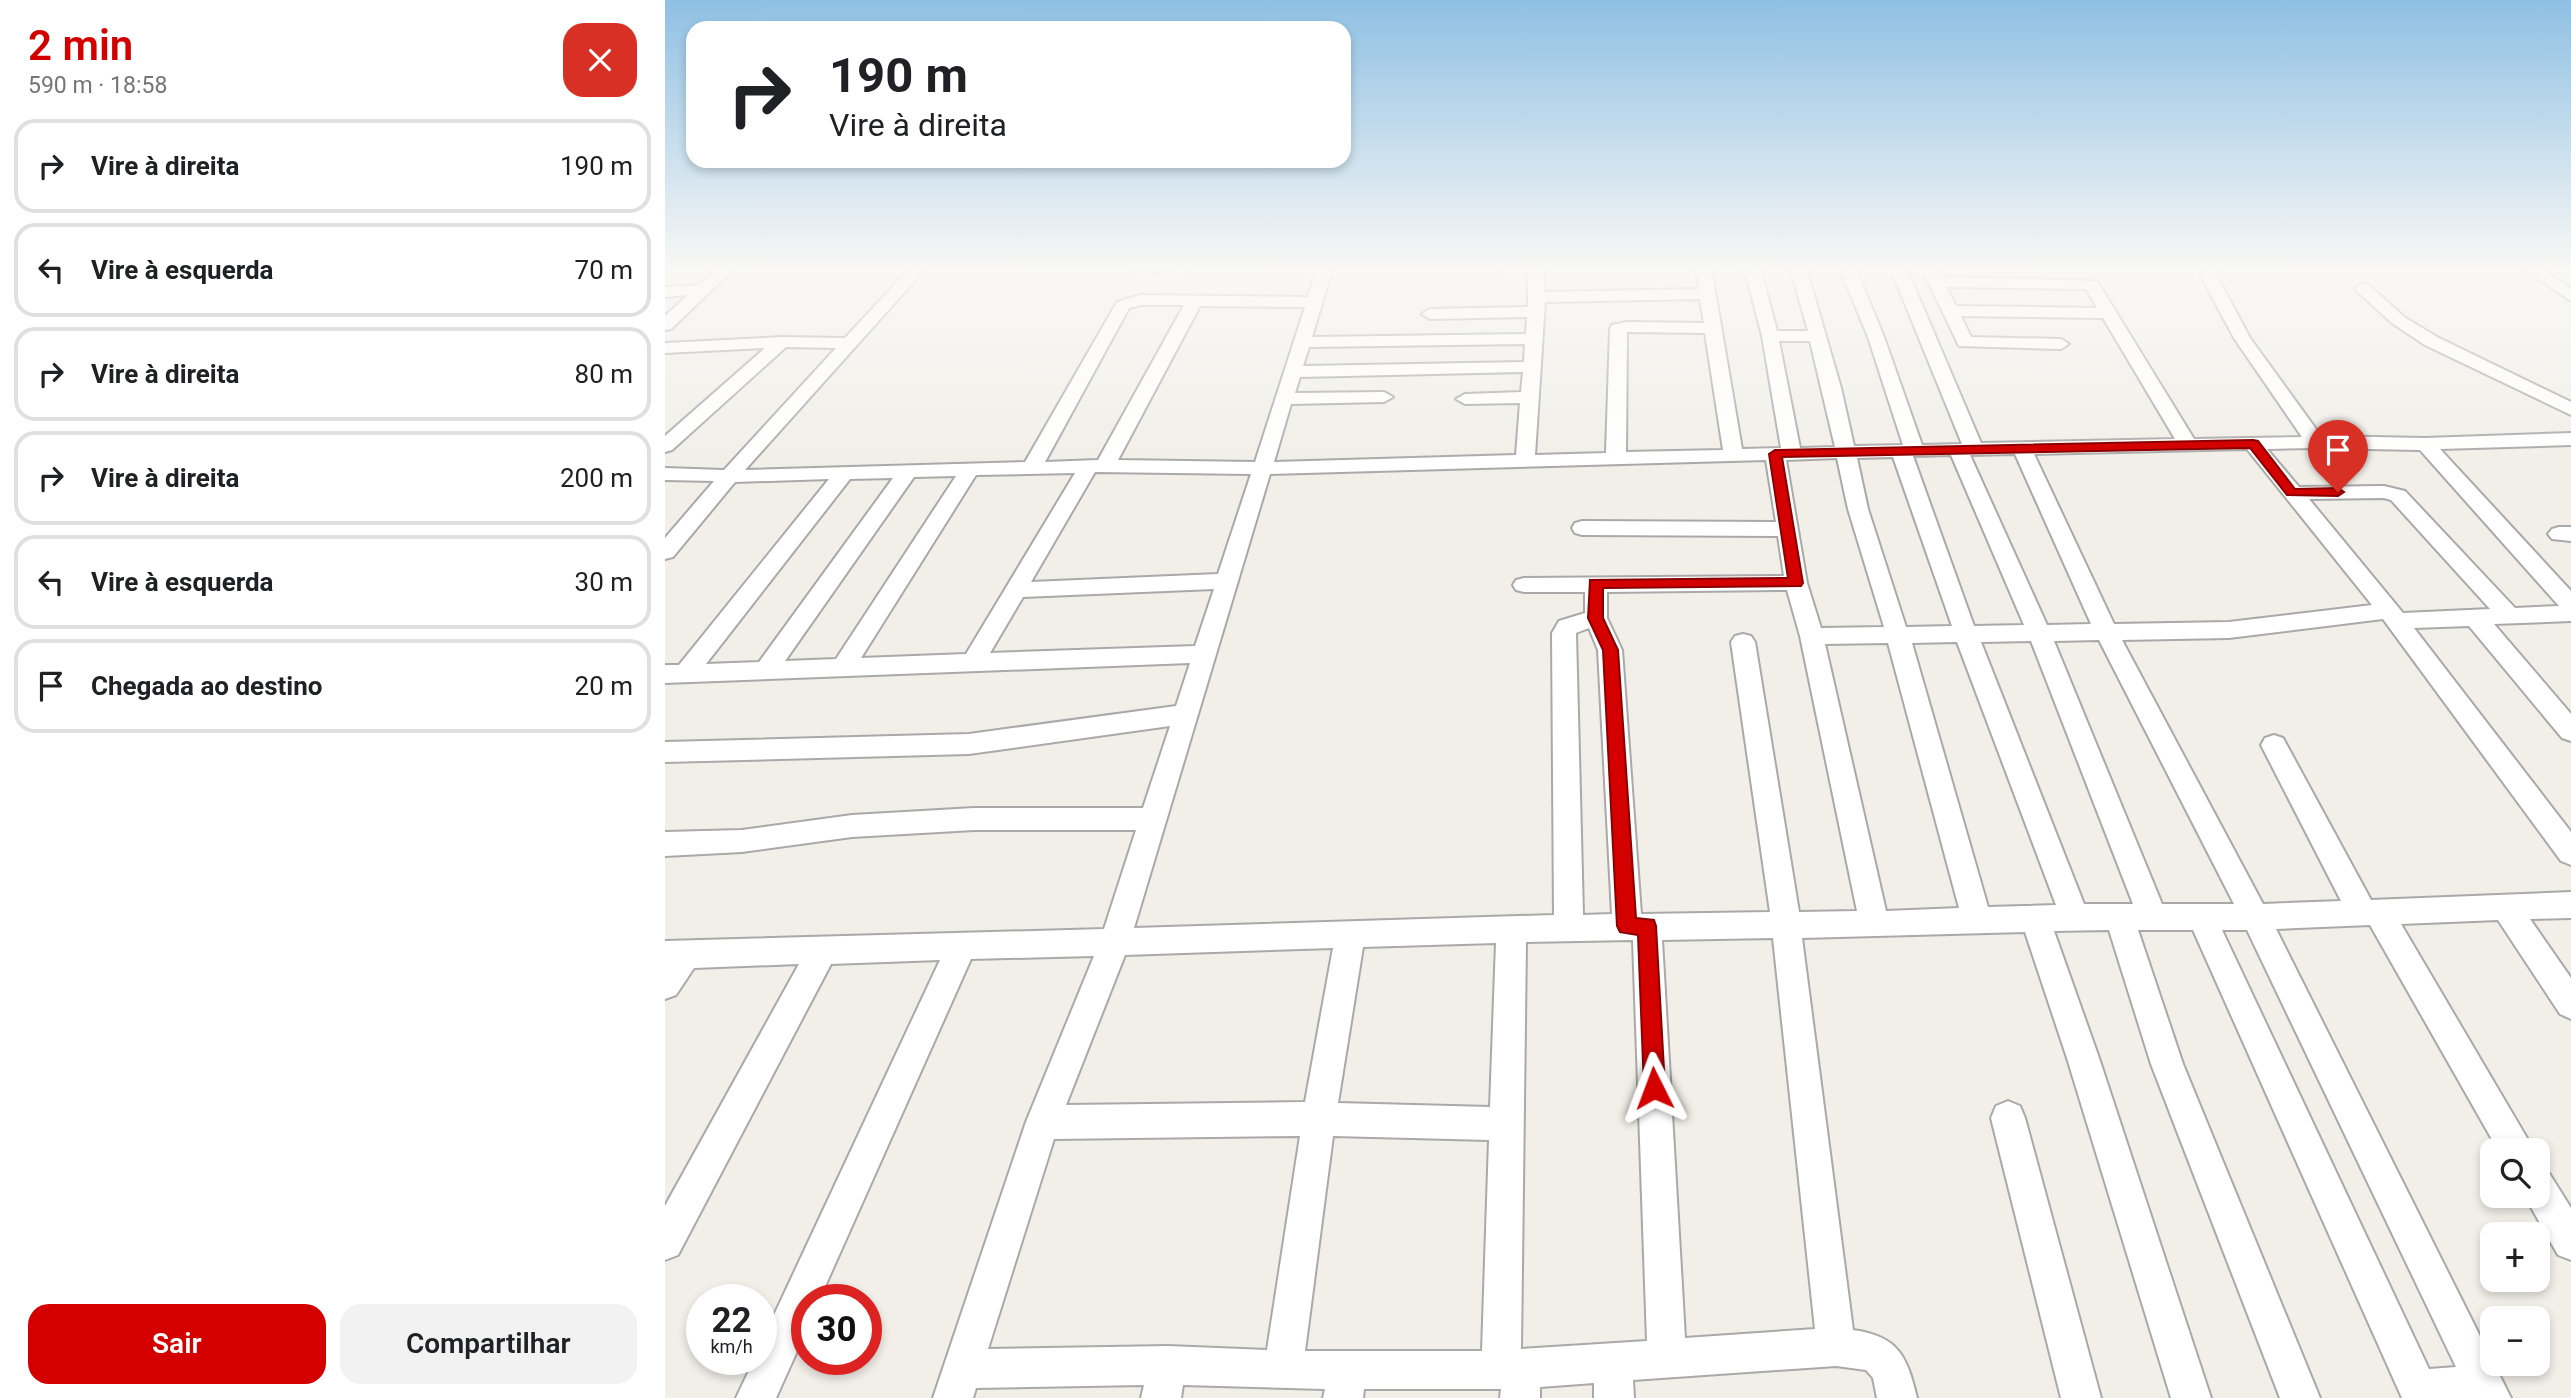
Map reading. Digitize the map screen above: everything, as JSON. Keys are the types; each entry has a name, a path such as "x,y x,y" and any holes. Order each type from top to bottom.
{"street":[{"path":"665,552 729,476 861,332"},
{"path":"1033,468 1108,332"},
{"path":"974,661 1097,467 1176,332"},
{"path":"1304,332 1229,581 1115,941 1043,1122 958,1384 1165,1382 1283,1370 1345,1384 1514,1379 1614,1380 1667,1359 1836,1347 1872,1350 1884,1358 1897,1398"},
{"path":"1525,461 1534,332"},
{"path":"1616,458 1618,332"},
{"path":"1714,332 1733,455"},
{"path":"1769,332 1783,453 1788,529 1796,583 1812,636 1874,924"},
{"path":"1815,332 1847,452 1858,509 1898,636 1977,920"},
{"path":"1874,332 1908,451 1966,634 2075,917"},
{"path":"1922,332 1966,449 2153,918"},
{"path":"1961,332 1965,342 2061,344"},
{"path":"2120,332 2188,445"},
{"path":"2239,332 2315,442"},
{"path":"2417,332 2571,409"},
{"path":"1770,336 1816,336"},
{"path":"1301,342 1534,339"},
{"path":"665,348 782,342 852,343"},
{"path":"665,446 782,342"},
{"path":"1291,372 1533,367"},
{"path":"1284,399 1384,397"},
{"path":"1465,399 1531,397"},
{"path":"665,474 729,476 1097,467 1264,468 1783,453 2315,442 2425,444 2571,439"},
{"path":"2253,444 2393,616 2571,853"},
{"path":"2425,444 2571,605"},
{"path":"2022,449 2108,633 2255,917 2488,1391 2420,1394 2202,918"},
{"path":"843,668 969,469"},
{"path":"765,671 909,470"},
{"path":"675,673 845,472"},
{"path":"2292,493 2384,492 2398,495 2509,615"},
{"path":"1582,528 1788,529"},
{"path":"1018,590 1229,581"},
{"path":"1595,583 1596,618 1610,650 1637,926 1667,1359"},
{"path":"1524,585 1796,583"},
{"path":"1812,636 2108,633 2265,627 2393,616 2475,617 2571,613"},
{"path":"2475,617 2571,731"},
{"path":"1569,928 1564,633 1567,627 1596,618"},
{"path":"1743,642 1786,924 1836,1347"},
{"path":"675,673 1205,654"},
{"path":"665,752 969,744 1186,714"},
{"path":"2274,745 2370,912 2510,1138"},
{"path":"665,844 742,841 852,826 974,819 1153,819"},
{"path":"665,985 675,955 1511,929 1874,924 2119,916 2255,917 2571,905"},
{"path":"2505,907 2571,1004"},
{"path":"2119,916 2167,1064 2300,1398"},
{"path":"2035,918 2083,1058 2191,1398"},
{"path":"1511,929 1507,1124 1514,1379"},
{"path":"1283,1370 1319,1119 1350,934"},
{"path":"756,1398 962,946"},
{"path":"665,1242 823,950"},
{"path":"2008,1118 2081,1398"},
{"path":"1043,1122 1319,1119 1507,1124"},
{"path":"2550,1207 2571,1242"}],"route":[{"path":"1654,1088 1647,926 1627,926 1610,650 1598,628 1595,583 1796,583 1775,454 2253,444 2292,493 2338,492"}]}
